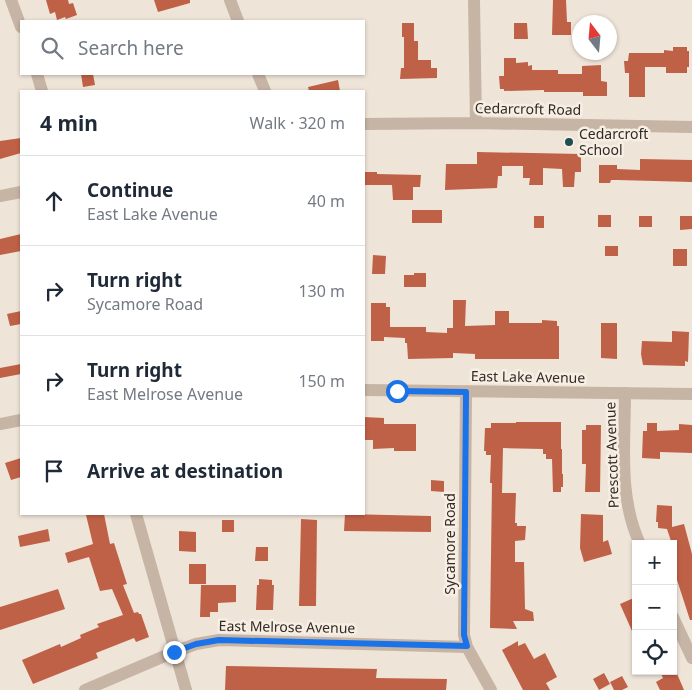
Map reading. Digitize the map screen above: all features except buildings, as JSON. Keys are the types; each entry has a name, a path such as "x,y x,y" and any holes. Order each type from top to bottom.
{"street":[{"path":"11,0 20,24"},
{"path":"230,0 238,20"},
{"path":"474,0 476,123"},
{"path":"37,75 42,90"},
{"path":"258,75 265,90"},
{"name":"Cedarcroft Road","path":"365,124 476,123 692,126"},
{"path":"0,196 20,192"},
{"name":"East Lake Avenue","path":"365,390 692,394"},
{"name":"Sycamore Road","path":"466,392 464,635 467,646 491,690"},
{"name":"Prescott Avenue","path":"625,393 626,495 632,527 638,540"},
{"path":"0,424 20,420"},
{"path":"136,515 186,690"},
{"path":"677,626 692,658"},
{"name":"East Melrose Avenue","path":"85,690 174,652 196,644 219,640 467,646"}],"place":[{"name":"Cedarcroft School","path":"569,142"}],"route":[{"path":"174,652 196,644 219,640 467,646 464,635 466,392 397,391"}]}
